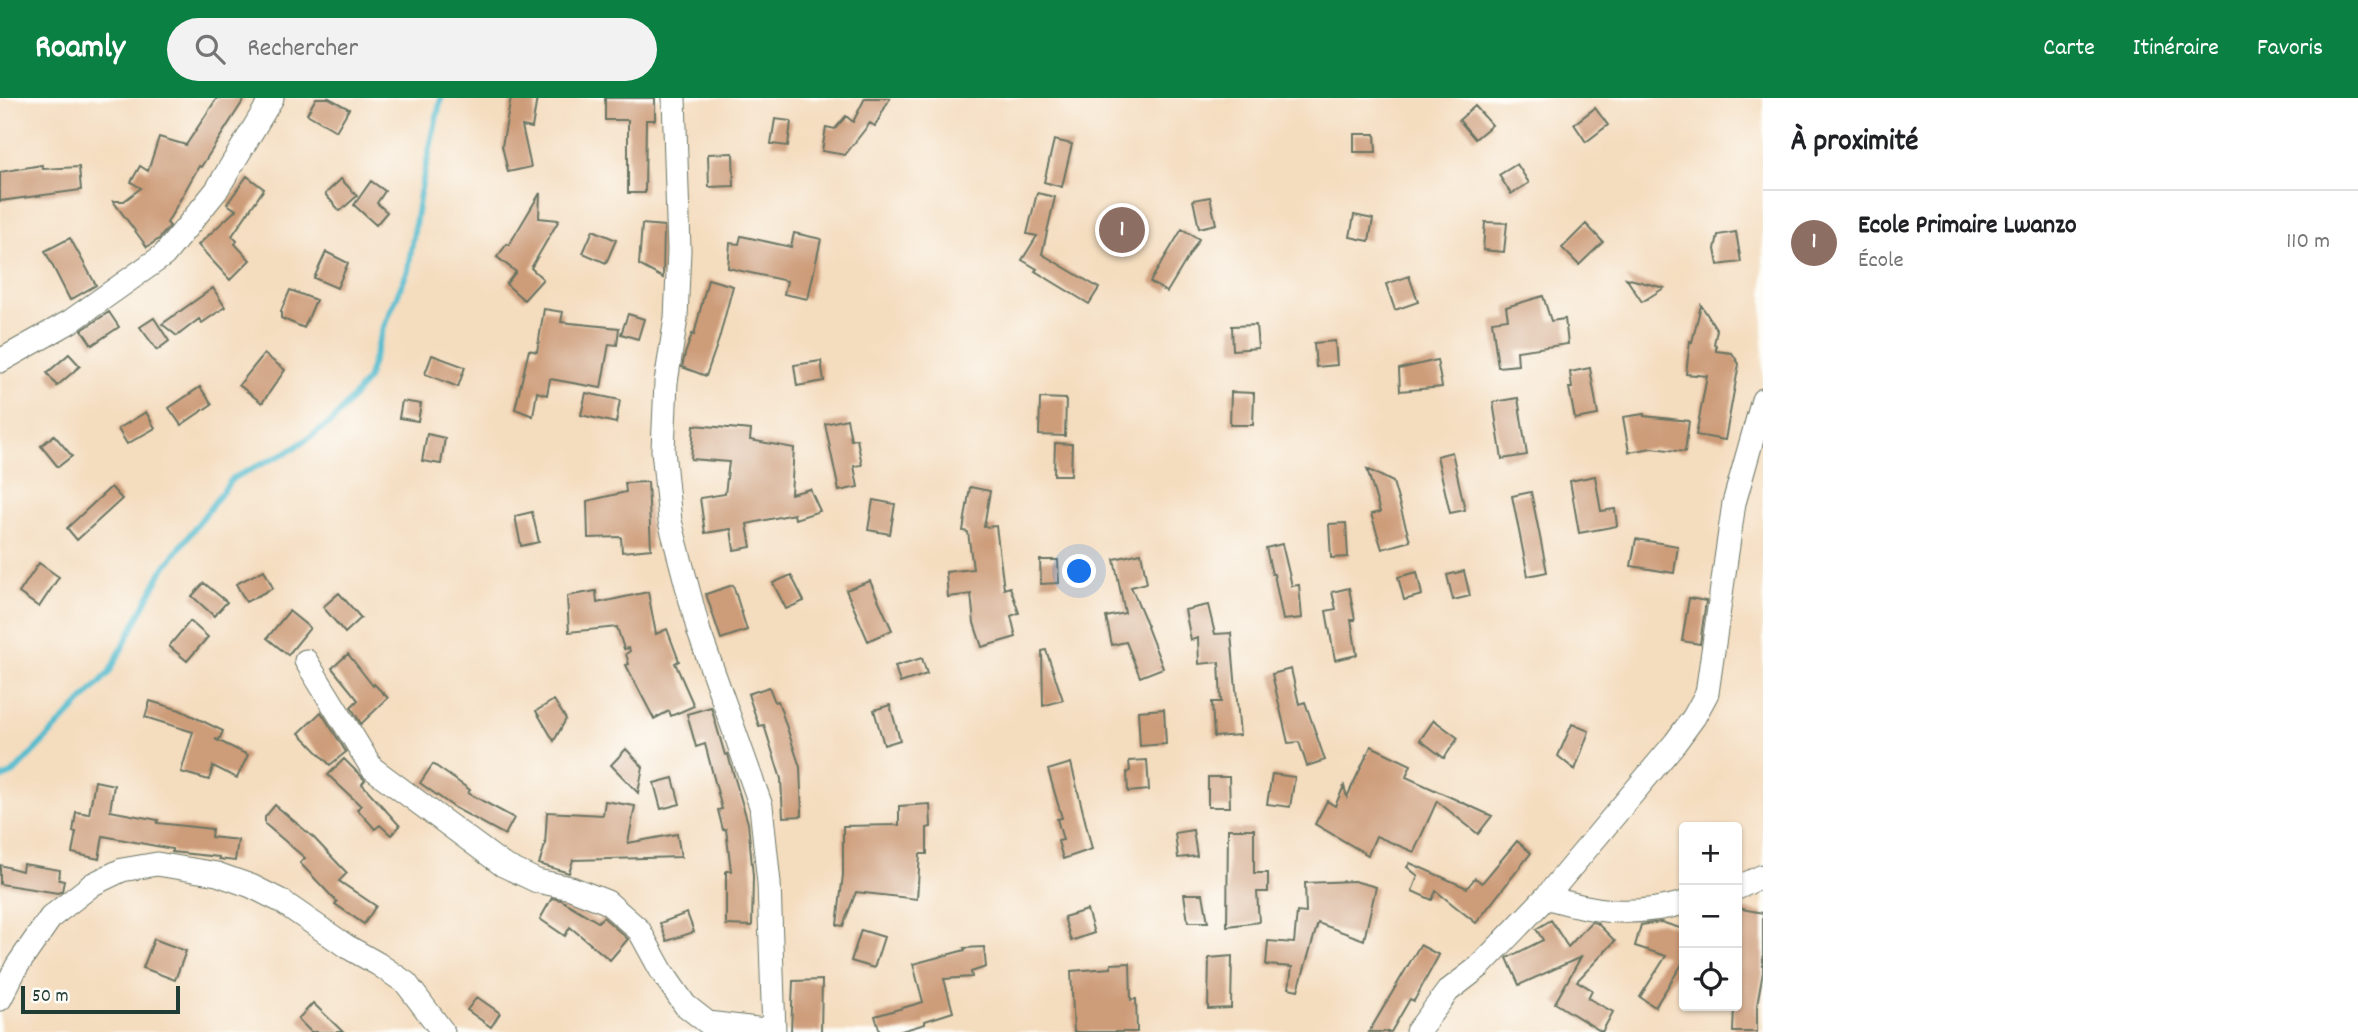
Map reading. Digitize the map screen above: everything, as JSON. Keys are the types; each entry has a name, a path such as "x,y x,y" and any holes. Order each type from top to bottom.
{"street":[{"path":"0,361 71,321 164,255 216,191 272,98"},
{"path":"306,662 372,768 503,864 537,881 571,888 607,902 639,930 662,972 685,1005 708,1023 774,1032 769,883 761,806 699,632 670,521 663,450 666,382 676,318 679,250 674,98"},
{"path":"1417,1032 1448,991 1479,967 1546,897 1694,717 1707,692 1734,503 1763,400"},
{"path":"0,999 17,966 51,917 93,884 121,870 157,864 217,874 251,886 281,901 406,983 443,1032"},
{"path":"1742,886 1763,876"},
{"path":"1546,897 1580,908 1623,913 1679,904"}],"building":[{"path":"217,98 245,98 201,167 199,166 167,223 170,226 159,239 147,247 113,201 124,201 141,188 131,182 140,166 148,171 159,137 186,145"},
{"path":"316,98 329,98 349,109 336,131 307,114"},
{"path":"511,98 537,98 532,128 522,126 531,167 508,172 502,146"},
{"path":"605,98 655,98 655,120 646,120 645,193 628,193 628,120 605,120"},
{"path":"865,98 890,98 875,126 870,123 845,155 822,151 826,127 835,129 846,116 853,122"},
{"path":"1475,106 1492,125 1475,139 1459,120"},
{"path":"1595,108 1608,125 1586,142 1574,124"},
{"path":"775,119 791,121 788,146 771,144"},
{"path":"1354,134 1375,134 1376,152 1354,152"},
{"path":"1054,140 1072,144 1062,187 1044,182"},
{"path":"733,153 734,186 709,187 708,154"},
{"path":"1517,164 1529,183 1511,194 1499,175"},
{"path":"42,165 43,169 79,167 81,190 0,201 0,172"},
{"path":"247,176 264,189 232,236 237,241 235,244 250,260 230,280 198,245 236,210 227,204"},
{"path":"341,179 357,196 340,211 325,194"},
{"path":"371,181 385,191 377,203 387,212 376,225 354,205"},
{"path":"540,193 539,218 559,220 531,268 543,279 524,300 506,284 516,272 497,257 507,244 509,245"},
{"path":"1037,193 1055,197 1042,254 1099,288 1089,304 1022,260 1037,236 1027,234"},
{"path":"1210,197 1216,224 1199,228 1193,200"},
{"path":"1354,215 1373,219 1369,241 1350,237"},
{"path":"1485,222 1507,223 1504,252 1483,250"},
{"path":"642,224 664,226 663,278 639,265"},
{"path":"1586,224 1603,242 1579,265 1562,248"},
{"path":"1182,229 1199,239 1167,292 1150,282"},
{"path":"593,230 616,240 606,263 583,253"},
{"path":"1736,232 1741,262 1718,265 1715,249 1718,235"},
{"path":"794,233 821,239 808,299 784,294 787,281 728,268 730,243 739,244 741,236 791,247"},
{"path":"70,238 96,285 70,300 45,251"},
{"path":"326,252 348,263 337,288 314,278"},
{"path":"1409,276 1418,302 1395,310 1386,284"},
{"path":"1626,278 1664,288 1642,302"},
{"path":"708,279 733,286 706,376 682,367 692,334 694,335"},
{"path":"213,288 225,307 202,323 199,319 177,336 162,324"},
{"path":"290,290 316,300 304,328 281,318 281,311"},
{"path":"1543,296 1551,321 1565,319 1568,344 1517,351 1518,365 1498,367 1492,321 1508,319 1506,307"},
{"path":"1701,305 1717,330 1714,344 1716,351 1732,353 1739,364 1725,440 1696,435 1707,376 1686,374 1690,341 1692,342"},
{"path":"544,309 563,312 561,322 619,328 617,345 609,344 601,388 550,379 547,395 537,392 533,416 515,409 529,350 537,352"},
{"path":"109,312 119,327 92,345 82,330"},
{"path":"628,314 644,319 638,339 621,334"},
{"path":"154,318 169,341 157,350 140,327"},
{"path":"1256,325 1258,348 1233,350 1232,326"},
{"path":"1335,341 1337,365 1316,367 1314,343"},
{"path":"69,354 80,366 57,386 47,373"},
{"path":"264,354 285,370 262,403 239,385"},
{"path":"432,355 465,367 458,387 425,374"},
{"path":"1437,360 1442,387 1400,391 1399,369"},
{"path":"821,361 824,381 797,386 794,365"},
{"path":"1590,368 1598,415 1575,419 1569,388 1572,388 1570,372"},
{"path":"200,387 212,404 181,425 169,408"},
{"path":"1231,392 1254,393 1253,425 1230,425"},
{"path":"586,393 620,400 616,423 581,415"},
{"path":"1040,398 1066,399 1065,436 1039,435"},
{"path":"1518,398 1527,455 1502,459 1493,402"},
{"path":"402,401 421,404 418,421 399,418"},
{"path":"146,412 155,428 127,444 118,429"},
{"path":"1644,414 1689,421 1685,452 1652,448 1629,452 1623,417"},
{"path":"847,419 851,440 857,439 862,465 854,466 858,487 839,491 825,424"},
{"path":"694,425 751,430 750,440 794,448 791,494 810,489 820,511 795,519 794,514 747,524 751,547 734,550 731,529 705,533 700,498 725,494 729,462 691,459"},
{"path":"427,434 445,438 441,464 422,461"},
{"path":"54,435 72,456 58,467 41,446"},
{"path":"1055,443 1072,444 1071,475 1054,475"},
{"path":"1452,452 1465,510 1450,513 1437,456"},
{"path":"1367,469 1393,482 1410,541 1382,549 1371,514 1380,512"},
{"path":"1595,476 1601,511 1615,509 1617,526 1579,533 1570,481"},
{"path":"648,482 651,549 622,552 621,537 588,538 587,501 626,492 625,483"},
{"path":"111,487 122,499 77,540 67,528"},
{"path":"970,487 990,491 984,527 996,526 1004,589 1010,587 1019,613 1011,616 1016,637 982,647 974,623 971,594 948,597 946,572 973,569 968,532 963,531"},
{"path":"1531,492 1547,572 1528,576 1512,496"},
{"path":"873,500 895,504 890,534 868,530"},
{"path":"532,512 539,542 521,546 515,516"},
{"path":"1346,523 1348,557 1331,558 1329,524"},
{"path":"1636,539 1678,546 1674,573 1631,566"},
{"path":"1282,544 1292,586 1299,585 1302,618 1283,620 1266,548"},
{"path":"1141,553 1147,583 1131,587 1163,668 1140,677 1126,642 1112,645 1106,617 1125,613 1114,559"},
{"path":"1040,560 1058,560 1059,583 1041,584"},
{"path":"39,563 59,577 39,607 19,593"},
{"path":"264,570 273,588 246,602 236,584"},
{"path":"1464,571 1470,596 1453,600 1447,575"},
{"path":"1417,572 1422,595 1404,600 1398,577"},
{"path":"791,575 804,601 786,609 773,583"},
{"path":"870,581 892,630 868,641 846,590"},
{"path":"204,583 227,602 214,616 192,596"},
{"path":"733,585 747,630 721,639 706,594"},
{"path":"1349,588 1355,620 1351,620 1357,655 1335,660 1326,611 1336,609 1332,592"},
{"path":"596,591 597,603 648,592 656,634 667,629 679,661 675,663 694,706 671,716 669,711 654,719 626,665 629,664 626,654 630,651 629,648 624,649 617,627 569,632 567,596"},
{"path":"339,593 361,618 345,633 323,607"},
{"path":"1689,598 1706,601 1700,644 1682,641"},
{"path":"1208,605 1215,634 1231,633 1240,735 1214,737 1212,702 1221,702 1219,662 1199,664 1198,638 1191,640 1185,610"},
{"path":"289,611 310,628 288,655 267,638"},
{"path":"190,621 208,637 187,661 169,646"},
{"path":"1046,650 1063,700 1043,706 1042,651"},
{"path":"348,654 373,686 374,684 388,698 361,724 351,707 358,700 332,668"},
{"path":"922,658 927,674 900,683 895,666"},
{"path":"1291,669 1299,704 1305,702 1325,760 1307,766 1299,742 1288,743 1272,674"},
{"path":"769,687 775,702 778,701 800,767 802,816 783,817 781,779 764,725 759,726 748,694"},
{"path":"554,700 566,719 554,741 536,711"},
{"path":"150,701 180,710 223,731 219,740 215,739 248,755 237,778 213,766 209,780 181,772 193,732 145,717"},
{"path":"890,705 900,740 884,745 874,710"},
{"path":"711,707 748,823 753,876 752,926 726,925 726,871 731,871 726,829 723,830 718,810 722,809 705,744 696,747 687,714"},
{"path":"1164,709 1166,744 1140,746 1138,711"},
{"path":"321,712 346,752 330,765 299,733"},
{"path":"1434,720 1458,738 1444,758 1420,740"},
{"path":"1572,724 1589,731 1575,770 1558,756"},
{"path":"1371,746 1411,765 1406,777 1492,816 1478,834 1437,801 1414,852 1376,836 1368,855 1315,824 1327,801 1335,806 1344,786 1347,797"},
{"path":"626,749 643,767 638,793 611,765"},
{"path":"344,759 365,780 362,784 400,826 391,835 380,825 375,829 357,809 361,806 328,775"},
{"path":"1147,760 1149,790 1128,792 1129,761"},
{"path":"1071,763 1092,849 1063,859 1058,841 1063,840 1057,819 1062,818 1048,770"},
{"path":"433,764 470,790 468,793 514,818 505,835 455,808 420,783"},
{"path":"1272,774 1295,777 1290,807 1267,804"},
{"path":"1208,777 1229,777 1230,807 1208,807"},
{"path":"673,778 680,804 661,809 654,783"},
{"path":"95,781 114,785 110,811 158,820 157,823 212,829 211,837 238,840 235,861 172,852 172,849 103,836 99,859 72,853 76,812 89,814"},
{"path":"605,801 635,806 628,843 677,834 681,857 573,860 569,873 539,864 545,845 547,812 603,815"},
{"path":"930,804 931,827 927,828 927,854 920,854 917,899 856,892 843,926 837,925 843,875 843,826 899,825 899,806"},
{"path":"275,805 314,838 347,873 339,881 376,906 364,924 335,904 337,902 300,863 305,858 265,824 265,817"},
{"path":"1228,829 1254,829 1254,873 1268,873 1268,892 1257,892 1259,922 1227,926"},
{"path":"1193,830 1197,856 1178,858 1175,833"},
{"path":"1517,841 1531,853 1476,923 1436,891 1432,900 1412,891 1418,876 1407,867 1410,863 1467,888 1475,878 1482,883"},
{"path":"23,864 60,870 59,880 64,881 62,891 58,893 0,884 0,865 22,871"},
{"path":"1354,881 1376,887 1364,940 1318,923 1298,990 1289,988 1292,967 1266,965 1268,941 1294,943 1297,912 1306,913 1305,883"},
{"path":"1184,894 1203,894 1208,922 1188,922"},
{"path":"552,898 561,900 598,922 603,917 628,939 610,960 570,927 565,936 540,919"},
{"path":"1742,909 1763,913 1763,972 1757,1005 1757,1032 1733,1032 1734,1011 1742,1011"},
{"path":"1087,910 1094,933 1071,941 1064,917"},
{"path":"687,913 694,932 667,941 660,923"},
{"path":"1551,920 1568,947 1591,922 1597,923 1615,941 1577,981 1592,990 1588,998 1613,1012 1602,1032 1555,1003 1581,957 1519,985 1507,958 1543,940 1536,929"},
{"path":"1661,922 1679,928 1679,969 1655,1007 1640,997 1666,956 1635,946 1641,925"},
{"path":"861,930 884,937 874,968 851,961"},
{"path":"154,939 186,951 175,980 143,968"},
{"path":"1420,945 1439,955 1414,1001 1410,999 1391,1032 1369,1032"},
{"path":"984,947 986,967 971,972 972,977 944,979 953,1012 898,1032 880,1032 875,1016 923,1002 913,964 965,950 964,948"},
{"path":"1232,956 1231,1008 1208,1009 1209,958"},
{"path":"1130,963 1131,1000 1136,999 1137,1032 1074,1032 1071,971 1111,968 1111,964"},
{"path":"822,980 821,1032 791,1032 793,981"},
{"path":"477,997 500,1013 491,1027 467,1010"},
{"path":"313,1003 343,1032 311,1032 298,1019"}],"waterway":[{"path":"0,779 12,774 109,673 162,571 233,478 293,449 333,421 367,380 383,329 408,270 420,193 441,98"}],"place":[{"name":"Ecole Primaire Lwanzo","path":"1122,230"}]}
